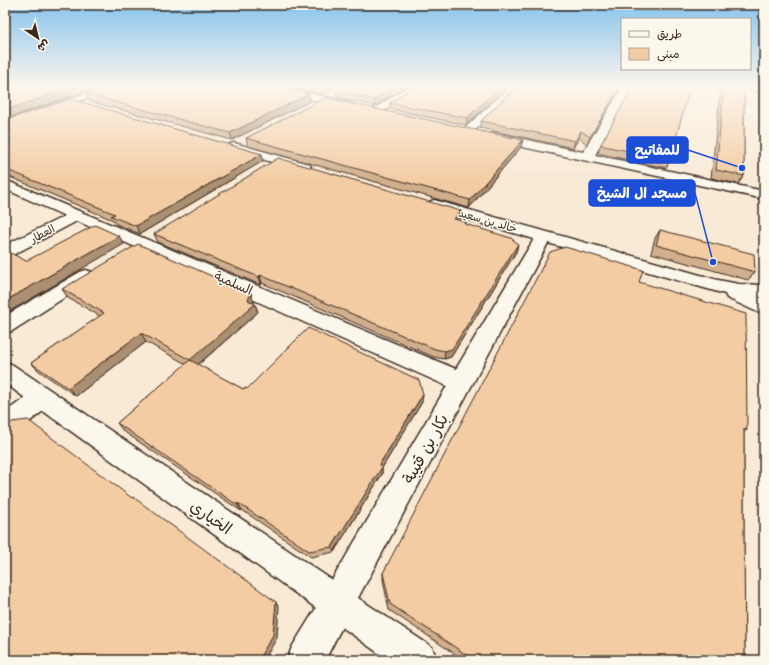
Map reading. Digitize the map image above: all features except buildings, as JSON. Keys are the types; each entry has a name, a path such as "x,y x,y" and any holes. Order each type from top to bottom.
{"street":[{"path":"5,124 26,117"},
{"path":"468,131 483,117"},
{"path":"587,157 610,117"},
{"path":"453,128 764,195"},
{"path":"232,147 246,140"},
{"path":"217,142 315,171"},
{"path":"257,172 277,160"},
{"name":"السلمية","path":"5,184 78,215 148,238 462,382"},
{"name":"خالد بن سعيد","path":"422,201 717,286 743,296 764,308"},
{"name":"العطار","path":"5,252 78,215"},
{"name":"بكار بن قتيبة","path":"305,660 543,236"},
{"path":"122,254 148,238"},
{"path":"5,326 102,266"},
{"name":"خالد بن سعيد","path":"717,286 739,290 764,291"},
{"name":"الخياري","path":"5,370 419,660"},
{"path":"5,426 43,398"}],"place":[{"name":"للمفاتيح","path":"742,168"},
{"name":"مسجد ال الشيخ","path":"713,262"}]}
